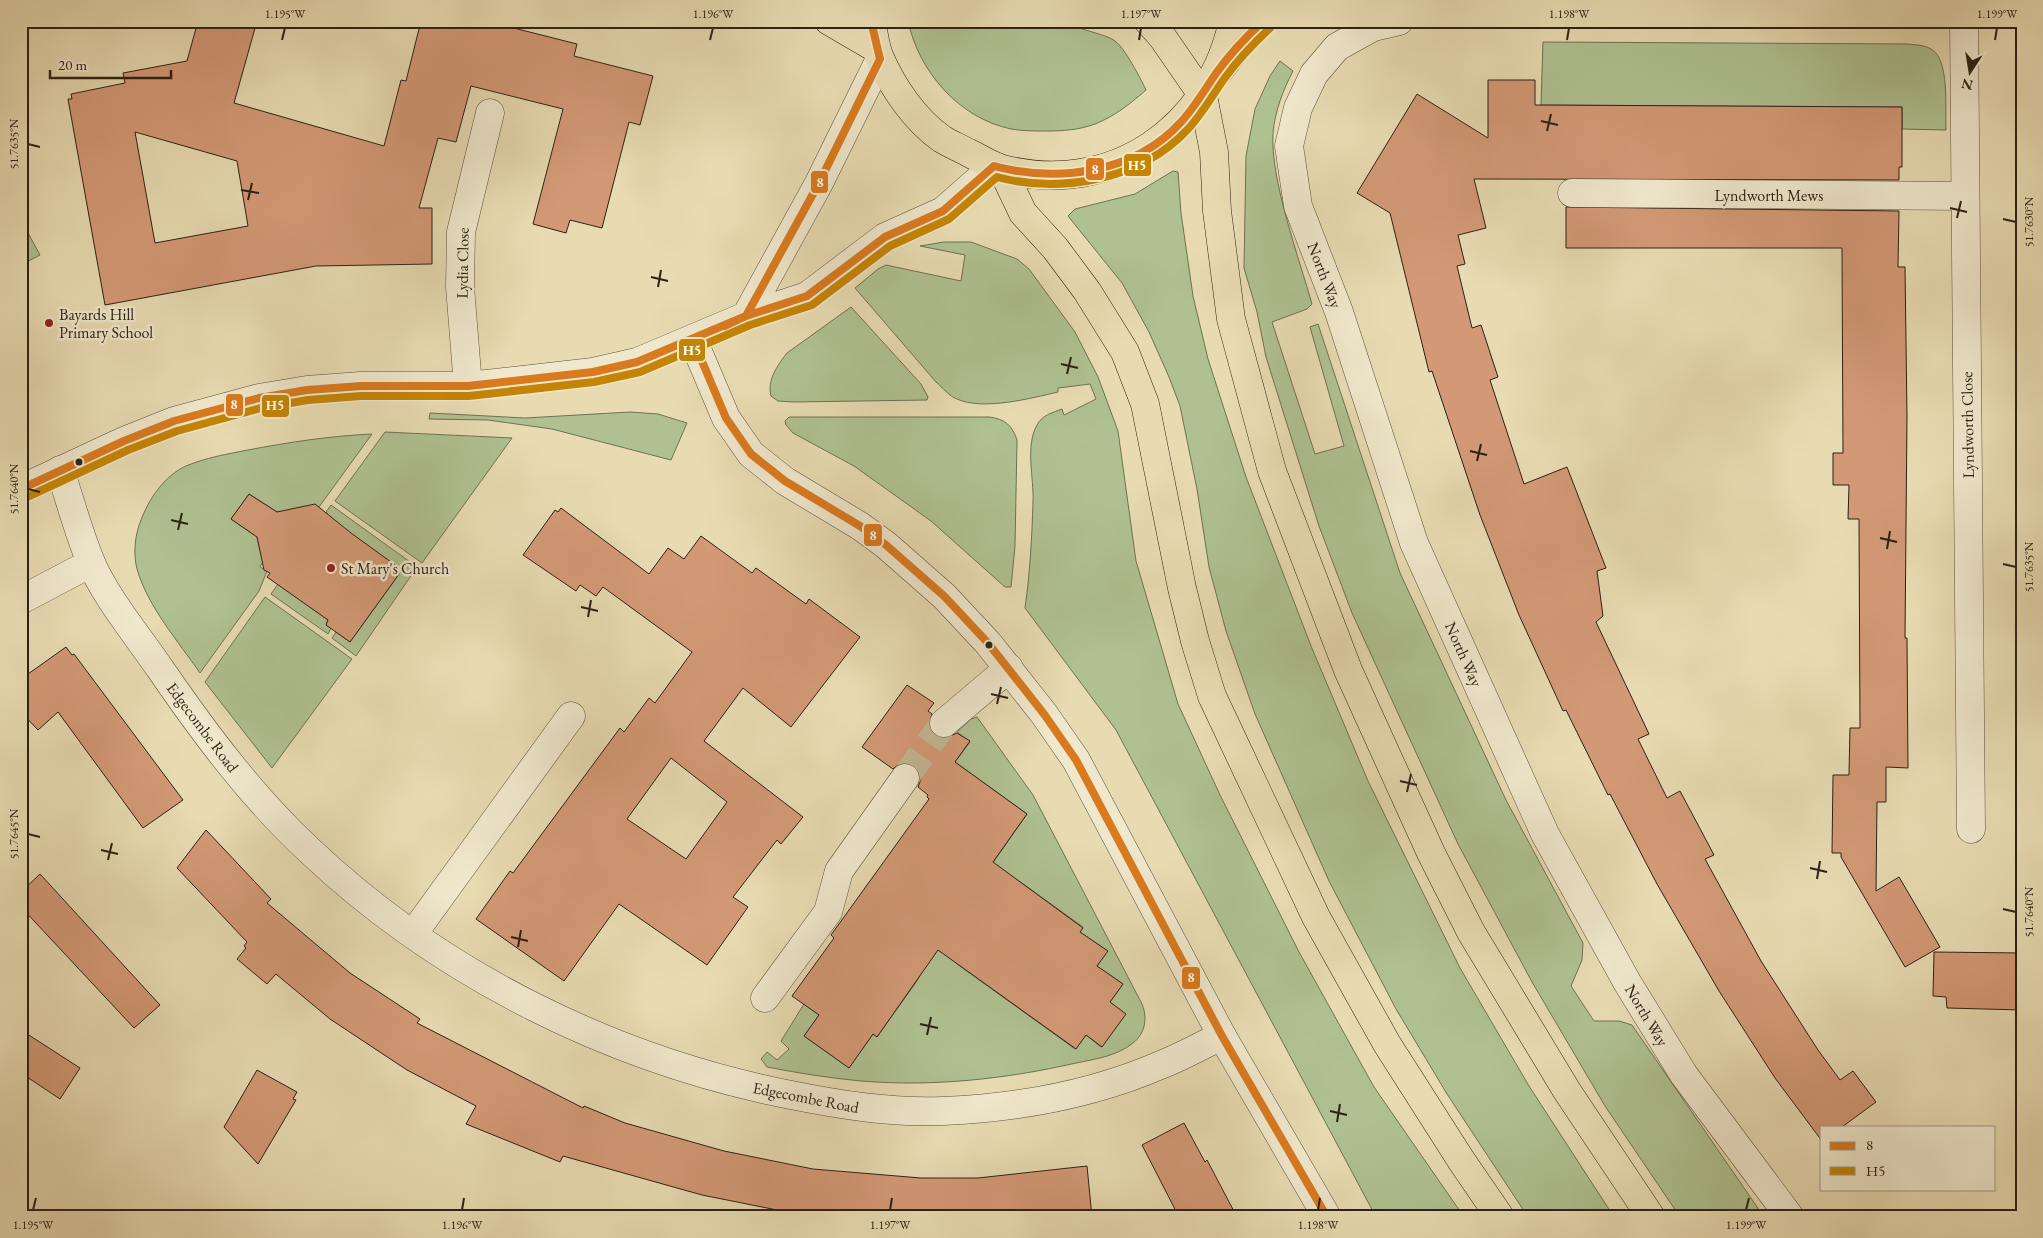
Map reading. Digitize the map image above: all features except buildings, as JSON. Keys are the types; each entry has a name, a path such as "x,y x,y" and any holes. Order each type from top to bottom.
{"main road":[{"path":"829,21 878,54"},
{"path":"871,21 878,54 905,102 942,139 998,167 1038,175 1070,174 1107,167 1149,147 1177,126 1243,40 1263,21"},
{"path":"1148,21 1210,85"},
{"path":"1233,21 1228,44 1210,85 1216,211 1231,319 1272,471 1348,670 1431,853 1471,932 1567,1091 1651,1217"},
{"path":"998,167 1023,213 1055,248 1087,291 1125,352 1145,404 1194,641 1212,696 1316,917 1387,1044 1500,1217"}],"street":[{"name":"North Way","path":"1399,21 1373,27 1338,47 1314,74 1298,108 1289,146 1298,206 1339,312 1414,543 1545,834 1627,982 1684,1075 1790,1217"},
{"name":"Lyndworth Close","path":"1964,21 1971,829"},
{"path":"746,316 819,183 878,54"},
{"name":"Lydia Close","path":"468,386 460,288 461,232 490,113"},
{"path":"21,489 174,420 259,398 307,390 361,386 468,386 593,372 637,362 693,340 746,316 807,296 885,237 943,211 998,167"},
{"name":"Lyndworth Mews","path":"1572,193 1965,196"},
{"path":"693,340 726,418 751,454 785,481 860,526 886,545 944,596 1009,668 1076,760 1222,1036 1327,1217"},
{"name":"Edgecombe Road","path":"60,470 90,564 184,703 259,799 308,850 352,889 413,934 478,976 595,1036 630,1050 733,1082 870,1109 943,1111 1000,1107 1053,1098 1107,1084 1162,1064 1222,1036"},
{"path":"21,600 90,564"},
{"path":"944,723 1009,668"},
{"path":"413,934 571,716"},
{"path":"765,998 828,912 840,871 906,778"}],"green space":[{"path":"908,21 1061,21 1111,38 1119,44 1146,90 1116,113 1089,126 1058,131 1011,129 975,115 944,90 921,58 913,40"},
{"path":"1543,42 1908,44 1923,46 1931,49 1941,63 1945,86 1946,130 1902,129 1902,107 1541,105"},
{"path":"1280,61 1293,71 1280,101 1274,125 1273,152 1286,218 1312,304 1307,309 1272,322 1315,454 1344,446 1310,327 1318,324 1400,573 1506,800 1583,943 1582,960 1571,986 1594,1021 1619,1021 1632,1025 1764,1217 1680,1217 1605,1106 1532,982 1458,844 1352,613 1319,526 1266,357 1257,312 1244,268 1246,156 1255,109 1270,76"},
{"path":"1173,171 1178,172 1181,213 1193,296 1208,359 1246,477 1311,646 1368,781 1460,968 1529,1086 1614,1217 1528,1217 1447,1094 1396,1009 1329,881 1255,714 1226,631 1209,567 1197,489 1180,406 1149,332 1122,283 1068,216 1075,209 1135,194"},
{"path":"21,220 40,255 21,265"},
{"path":"944,242 971,242 1017,259 1029,269 1075,332 1098,377 1118,431 1136,561 1178,704 1220,795 1299,952 1374,1087 1464,1217 1376,1217 1116,730 1025,608 1032,528 1031,442 1033,433 1039,422 1048,415 1062,409 1064,415 1096,399 1090,384 1058,388 1058,392 1021,400 980,404 954,398 936,382 855,288 878,269 886,265 961,281 965,255 920,246"},
{"path":"851,307 921,384 928,397 927,400 793,402 778,401 771,396 770,384 776,368 787,353"},
{"path":"630,412 658,414 687,423 671,460 552,429 488,420 429,419 430,413 525,418"},
{"path":"789,417 989,417 1004,421 1013,430 1017,440 1015,546 1011,587 1005,587 931,521 854,466 793,433 785,421"},
{"path":"385,432 512,438 422,563 335,501"},
{"path":"372,434 319,507 277,512 249,494 231,519 257,537 263,562 260,567 267,571 259,591 200,673 148,597 137,569 135,544 137,531 144,512 158,489 178,470 208,458 295,442"},
{"path":"331,505 417,567 356,656 332,638 336,632 350,642 402,570 326,516 328,514 326,512"},
{"path":"278,584 328,620 326,625 331,628 328,634 271,594"},
{"path":"265,597 352,659 272,768 205,682"},
{"path":"977,717 1033,795 1141,1002 1145,1018 1141,1034 1127,1047 1106,1056 1050,1069 969,1080 888,1083 814,1075 767,1067 761,1059 767,1052 777,1060 789,1049 781,1041 804,1004 819,1015 804,1036 849,1068 873,1034 877,1037 917,981 937,942 957,964 1075,1049 1086,1035 1101,1047 1110,1002 1123,984 1097,966 1107,951 1080,932 1083,927 1019,881 990,867 1027,814 955,762 970,742 957,732 971,719"}],"tunnel":[{"path":"905,778 944,723"}],"transit line":[{"name":"8","path":"725,326 746,316 819,183 880,59 871,21"},
{"name":"8","path":"21,489 124,441 174,421 259,398 307,390 361,386 468,386 593,372 637,362 746,316 807,296 885,237 943,211 994,166 1019,171 1069,173 1094,170 1118,163 1141,153 1162,139 1181,122 1227,59 1263,21"},
{"name":"H5","path":"25,498 128,450 177,431 261,408 308,400 361,396 469,396 594,382 640,372 750,325 812,305 890,246 949,219 997,177 1047,184 1073,183 1124,171 1147,160 1169,146 1188,129 1234,66 1270,28"},
{"name":"8","path":"693,340 726,418 751,454 785,481 860,526 886,545 944,596 988,643 1044,714 1076,760 1222,1036 1327,1217"}],"place":[{"name":"Bayards Hill Primary School","path":"49,323"},
{"name":"St Mary's Church","path":"331,568"}]}
